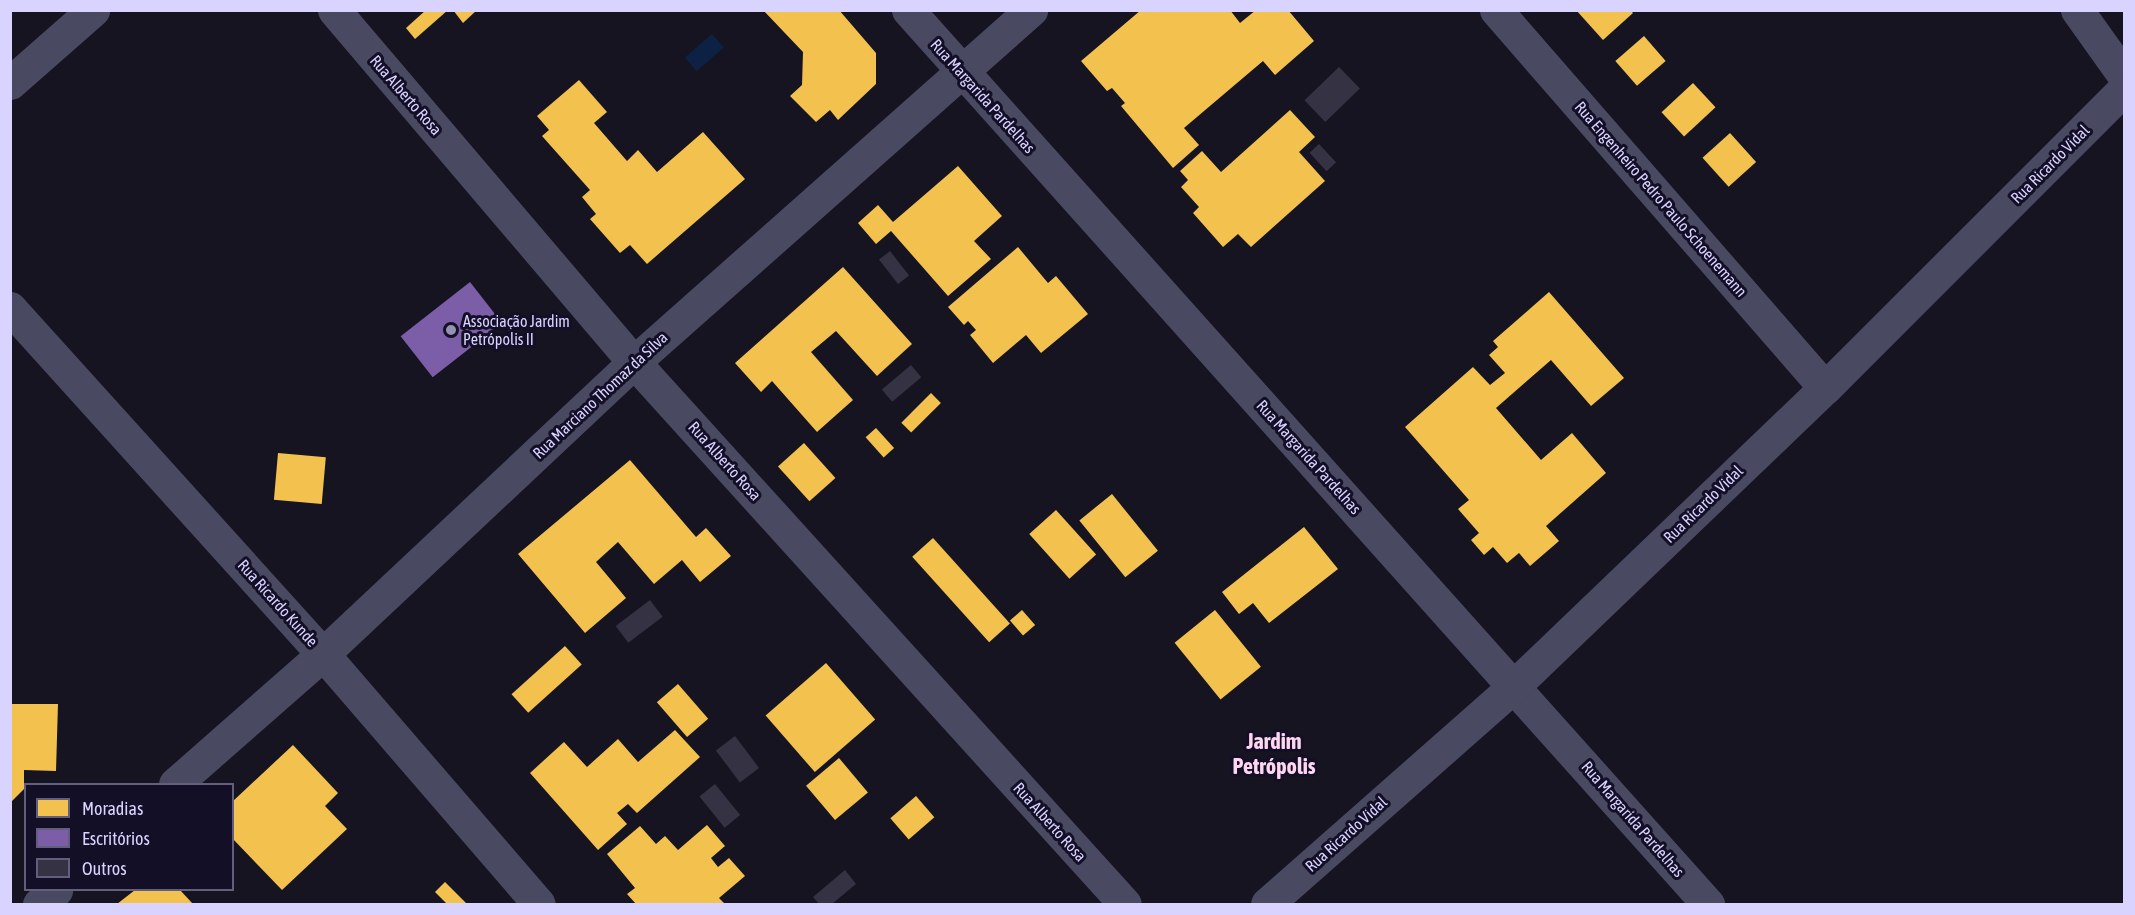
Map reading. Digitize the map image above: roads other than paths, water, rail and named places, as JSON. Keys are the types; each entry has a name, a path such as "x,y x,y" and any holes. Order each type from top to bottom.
{"street":[{"path":"10,83 93,10"},
{"name":"Rua Alberto Rosa","path":"334,10 634,362 1125,904"},
{"name":"Rua Margarida Pardelhas","path":"908,10 962,73 1515,685 1708,904"},
{"name":"Rua Marciano Thomaz da Silva","path":"176,783 323,654 634,362 1031,10"},
{"name":"Rua Engenheiro Pedro Paulo Schoenemann","path":"1496,10 1825,388"},
{"path":"2077,10 2124,76"},
{"name":"Rua Ricardo Vidal","path":"1268,904 1515,685 1825,388 2124,89"},
{"name":"Rua Ricardo Kunde","path":"10,308 323,654 539,904"},
{"path":"39,904 55,891"}],"water":[{"path":"712,34 724,48 697,71 685,58"}],"place":[{"name":"Associação Jardim Petrópolis II","path":"451,330"}],"district":[{"name":"Jardim Petrópolis","path":"1274,754"}]}
